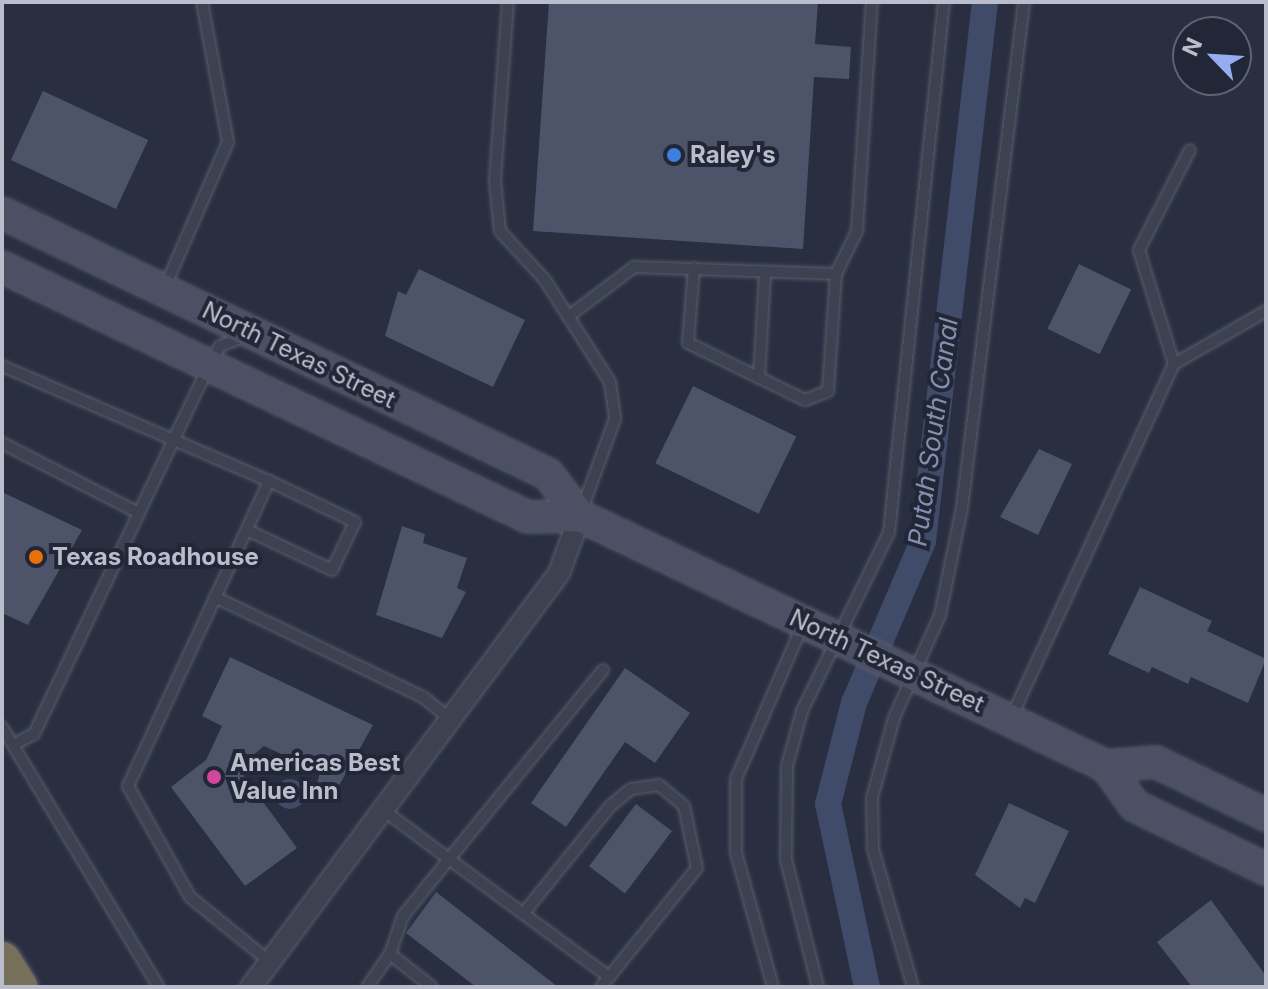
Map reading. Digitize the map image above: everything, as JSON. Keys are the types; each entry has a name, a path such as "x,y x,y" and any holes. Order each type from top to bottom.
{"highway":[{"path":"2,961 18,987"}],"main road":[{"name":"North Texas Street","path":"2,213 548,474 580,516"},
{"name":"North Texas Street","path":"2,267 528,517 580,516 904,669 1106,766 1135,806 1266,869"},
{"path":"1106,766 1156,762 1266,815"}],"street":[{"path":"251,987 559,573 580,516"}],"lane":[{"path":"164,290 228,142 202,2"},
{"path":"508,2 495,208 511,247 569,316 610,382 615,419 580,516"},
{"path":"694,268 688,343 805,400 828,391 836,274 857,231 872,2"},
{"path":"818,987 786,860 787,766 802,711 847,643 889,533 944,2"},
{"path":"913,987 873,849 872,798 904,669 940,615 962,508 1024,2"},
{"path":"1174,364 1139,250 1190,150"},
{"path":"569,316 634,267 694,268 765,275 836,274"},
{"path":"759,378 765,275"},
{"path":"1010,720 1174,364 1266,311"},
{"path":"13,745 34,734 220,346 253,334"},
{"path":"2,366 269,481 355,522 332,570 247,530"},
{"path":"2,443 139,513"},
{"path":"269,481 128,786 190,897 270,962"},
{"path":"215,597 423,697 449,718"},
{"path":"773,987 736,853 736,779 804,622"},
{"path":"367,987 390,954 403,916 603,670"},
{"path":"2,727 159,987"},
{"path":"523,914 610,806 631,789 659,785 684,806 697,868 601,987"},
{"path":"382,809 609,977"},
{"path":"390,954 432,987"}],"water":[{"path":"290,779 301,783 305,794 301,805 290,809 279,805 275,794 279,783"}],"building":[{"name":"Raley's","path":"549,2 818,2 815,44 851,47 849,79 814,77 803,249 533,231"},
{"path":"43,91 148,140 116,209 11,160"},
{"path":"1079,264 1131,289 1100,354 1047,329"},
{"path":"419,269 525,320 493,387 385,336 398,291 406,295"},
{"path":"693,386 796,436 759,514 655,463"},
{"path":"1039,449 1072,464 1038,535 1000,517"},
{"name":"Texas Roadhouse","path":"2,492 82,530 28,625 2,613"},
{"path":"402,526 425,534 423,543 467,558 457,588 466,592 442,638 376,615"},
{"path":"1140,587 1212,621 1207,631 1266,659 1248,703 1191,677 1188,684 1152,667 1149,673 1108,654"},
{"name":"Americas Best Value Inn","path":"230,657 373,725 336,791 317,784 320,772 264,746 238,768 297,848 245,886 171,787 206,760 222,726 202,716"},
{"path":"625,668 690,713 655,763 625,742 566,827 531,803"},
{"path":"1009,803 1069,831 1035,903 1025,898 1020,908 975,875"},
{"path":"636,804 672,831 625,893 589,866"},
{"path":"436,892 558,987 476,987 406,933"},
{"path":"1211,900 1266,976 1266,987 1192,987 1157,942"}],"waterway":[{"name":"Putah South Canal","path":"867,987 828,804 854,703 923,541 985,2"}],"place":[{"name":"Raley's","path":"674,155"},
{"name":"Texas Roadhouse","path":"36,557"},
{"name":"Americas Best Value Inn","path":"214,777"}]}
